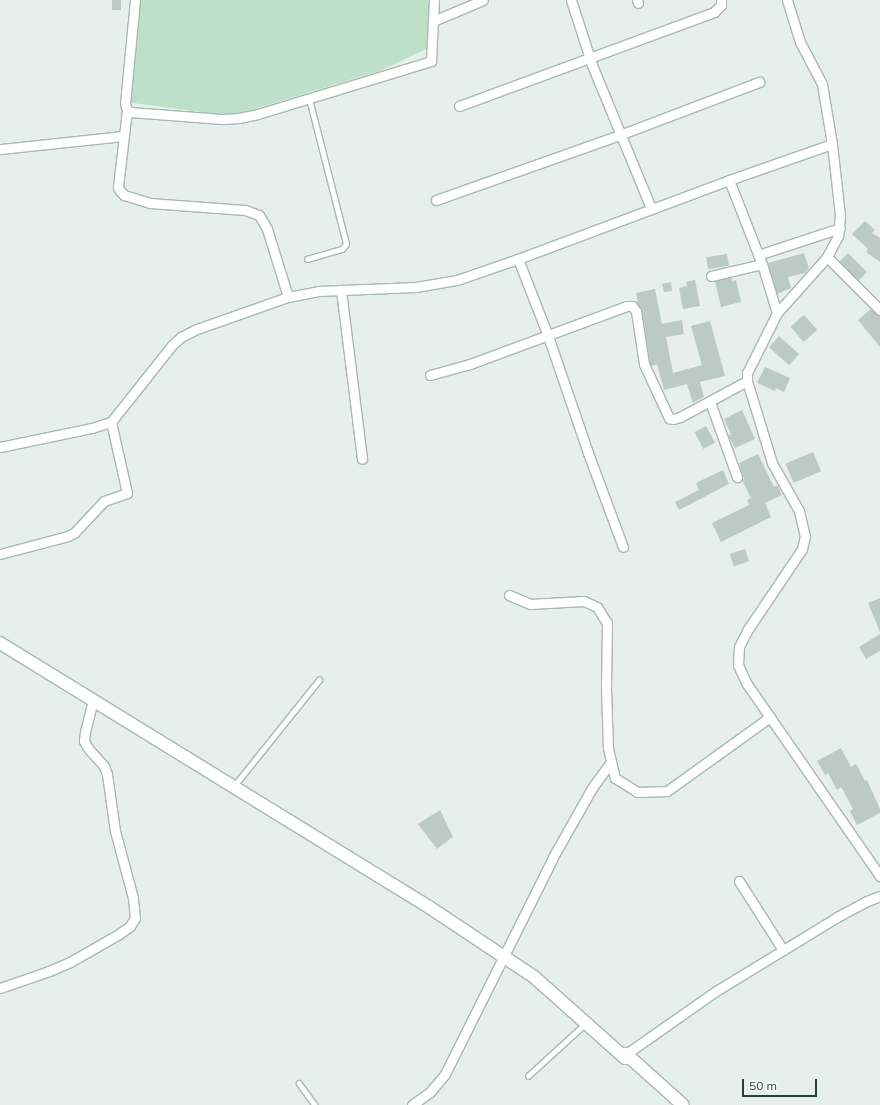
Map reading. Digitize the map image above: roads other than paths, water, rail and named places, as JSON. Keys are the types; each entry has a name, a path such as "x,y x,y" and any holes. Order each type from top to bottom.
{"street":[{"path":"135,0 118,188 124,195 150,203 245,210 259,215 267,229 288,298"},
{"path":"126,110 130,112 214,118 238,118 431,61 434,0"},
{"path":"433,21 483,0"},
{"path":"571,0 590,58 651,208"},
{"path":"459,106 714,12 721,5 721,0"},
{"path":"787,0 800,42 822,84 832,144 840,228 838,236 827,257 777,313 747,373 746,382 772,463 799,511 805,536 802,549 762,606 740,647 738,665 747,684 880,876"},
{"path":"436,200 622,134 759,82"},
{"path":"0,150 123,136"},
{"path":"0,447 92,428 111,422 165,353 181,337 197,329 288,298 318,292 432,285 457,280 518,260 651,208 832,144"},
{"path":"729,180 762,264 777,313"},
{"path":"758,255 840,228"},
{"path":"827,257 880,310"},
{"path":"518,260 548,336 588,453 623,547"},
{"path":"711,276 762,264"},
{"path":"341,290 362,459"},
{"path":"430,375 470,364 622,307 632,306 636,311 644,364 669,418 673,419 710,402 746,382"},
{"path":"710,402 737,477"},
{"path":"0,554 74,533 104,501 127,492 111,422"},
{"path":"509,595 530,604 584,602 597,607 607,623 606,703 608,748 611,762 616,778 637,792 666,791 770,717"},
{"path":"0,643 429,907 534,976 625,1058 626,1054 716,991 837,917 867,901 880,896"},
{"path":"0,988 70,962 119,934 130,926 135,918 133,898 115,831 104,766 88,748 84,741 93,701"},
{"path":"412,1105 430,1092 445,1074 553,857 592,788 611,762"},
{"path":"738,881 783,950"},
{"path":"626,1054 683,1105"}],"lane":[{"path":"307,259 342,249 346,244 309,98"},
{"path":"233,787 319,680"},
{"path":"528,1076 586,1023"},
{"path":"299,1084 315,1105"}]}
